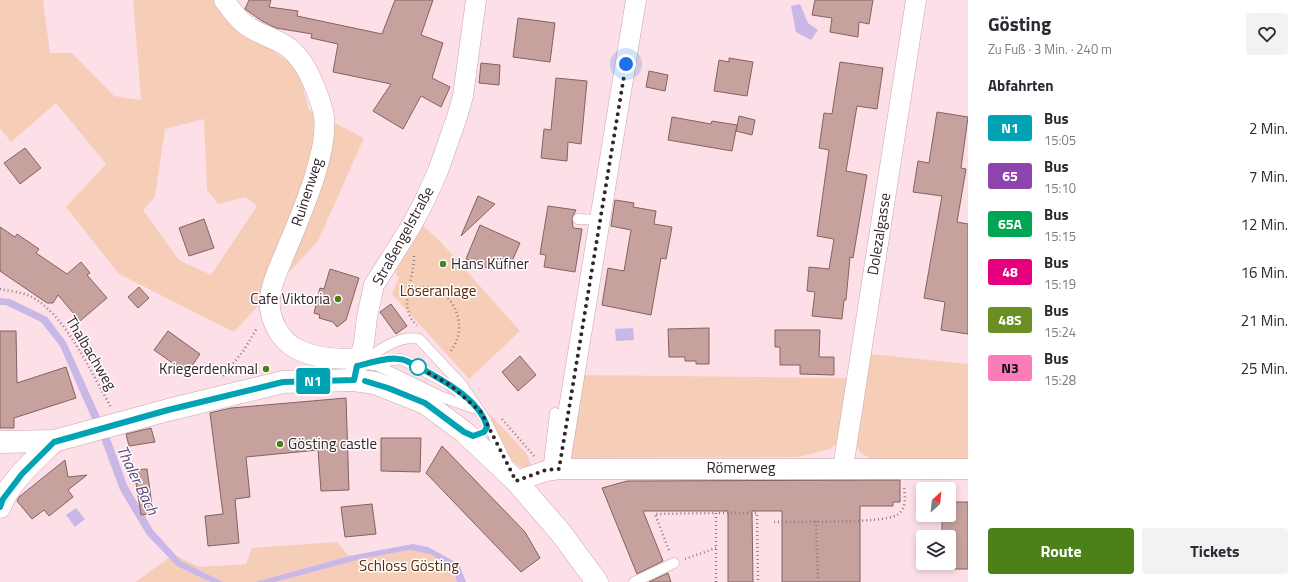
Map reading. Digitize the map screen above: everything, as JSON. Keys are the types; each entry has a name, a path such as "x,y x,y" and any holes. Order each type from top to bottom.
{"main road":[{"path":"0,442 54,442 88,431 113,419 207,400 283,382 357,368 375,383 425,403 464,432 516,481 561,533 597,582"},
{"path":"1,501 22,474 54,442"}],"street":[{"name":"Ruinenweg","path":"224,0 245,25 289,48 299,60 317,93 323,113 324,139 315,172 305,204 276,276 270,307 275,327 288,344 305,354 330,359 357,368"},
{"name":"Straßengelstraße","path":"357,368 364,342 367,317 374,284 423,204 438,171 457,117 463,96 476,0"},
{"path":"553,470 604,213 636,0"},
{"name":"Dolezalgasse","path":"843,468 916,0"},
{"name":"Römerweg","path":"516,481 553,470 843,468 968,469"}],"lane":[{"path":"578,219 604,213"},
{"path":"357,368 399,340 410,338 419,340 455,377 483,415 516,481"},
{"path":"357,368 401,359 450,385 483,415 487,427 480,435 473,436 464,432"},
{"path":"357,368 376,365 442,397 465,404 483,415"},
{"path":"553,470 555,413"},
{"path":"634,582 674,563"}],"path":[{"path":"403,238 413,249 414,263 408,291 407,309 412,321 418,326"},
{"path":"408,291 417,286 435,290 450,299 454,305 457,311 460,326 458,342 446,356"},
{"name":"Thalbachweg","path":"0,289 29,296 48,308 60,321 113,419"},
{"path":"224,376 244,350 270,307"},
{"path":"774,522 868,520 897,515 903,509 906,498 904,484"},
{"path":"716,513 716,582"},
{"path":"716,548 674,563 656,514 757,513 758,582"},
{"path":"816,521 818,582"}],"green space":[{"path":"0,0 43,0 50,53 72,53 114,96 141,100 133,0 217,0 237,26 298,68 309,110 364,138 318,241 234,332 119,274 66,207 106,164 56,103 11,142 0,128","holes":["204,119 207,190 218,204 246,197 257,206 211,275 179,260 143,210 155,197 165,129"]},
{"name":"Löseranlage","path":"423,226 439,240 520,331 469,379 392,294 399,278 395,272"},
{"path":"870,354 968,364 968,460 873,460 861,453 854,441"},
{"path":"580,375 848,378 837,444 830,449 799,457 573,458 569,456"},
{"path":"489,413 527,454 532,468 524,468 516,464 510,458 504,449"},
{"name":"Schloss Gösting","path":"337,542 349,556 255,582 223,582 181,561 177,556 199,567 246,564 252,548"},
{"name":"Schloss Gösting","path":"409,550 430,554 452,567 457,582 275,582 361,559"},
{"path":"170,557 177,566 210,582 135,582"}],"shaded area":[{"path":"800,4 808,23 818,30 811,40 796,32 791,6"},
{"path":"0,298 10,299 47,317 66,342 111,441 127,485 153,530 181,561 223,582 210,582 177,566 147,535 120,490 103,444 60,346 41,322 6,305 0,305"},
{"path":"633,328 634,340 616,341 615,329"},
{"path":"76,508 85,519 75,527 66,515"},
{"path":"413,544 428,547 459,564 466,582 457,582 452,567 430,554 409,550 361,559 275,582 255,582 349,556"}],"building":[{"path":"249,0 271,0 269,7 298,11 297,16 382,34 395,0 433,0 421,35 443,43 432,78 450,87 441,107 421,96 403,129 373,111 391,84 333,72 338,44 311,38 312,34 276,28 262,21 245,9"},
{"path":"815,0 873,0 869,24 859,22 858,37 830,32 832,18 812,15"},
{"path":"518,18 555,23 550,62 513,57"},
{"path":"729,58 753,62 747,96 714,91 719,60 729,62"},
{"path":"840,62 883,68 877,109 857,106 846,171 867,175 853,258 850,257 846,300 844,300 842,319 812,316 815,292 807,291 809,267 829,269 834,239 817,236 829,150 819,148 824,113 832,114"},
{"path":"481,63 500,65 499,85 479,83"},
{"path":"649,71 668,75 665,91 646,87"},
{"path":"556,78 587,81 581,144 568,142 567,161 541,158 544,129 551,130"},
{"path":"937,112 968,117 961,168 966,169 957,222 968,224 968,334 941,330 945,302 924,298 942,196 913,192 918,161 929,163"},
{"path":"739,116 755,120 752,135 736,131"},
{"path":"672,117 711,124 712,121 737,125 732,151 668,140"},
{"path":"25,148 41,168 20,184 4,163"},
{"path":"478,196 495,204 461,236"},
{"path":"615,200 634,203 633,207 656,211 654,224 672,227 666,259 661,258 651,315 602,305 608,268 624,271 631,230 611,226"},
{"path":"548,206 576,210 572,218 573,228 582,229 575,272 544,267 546,255 540,254"},
{"path":"204,219 214,248 189,256 179,228"},
{"path":"480,225 520,243 509,268 490,260 487,268 466,259"},
{"path":"0,227 15,237 17,234 39,249 36,253 67,274 81,262 90,273 87,275 107,298 80,321 58,295 53,303 47,303 0,271"},
{"path":"330,269 359,278 346,320 337,327 333,322 319,318 320,315 314,313 320,288 324,289"},
{"path":"139,287 149,298 138,308 128,297"},
{"path":"391,304 407,326 396,334 380,312"},
{"path":"709,328 709,364 696,364 696,361 685,361 685,357 669,357 668,329"},
{"path":"775,330 820,330 819,357 834,357 834,375 800,374 800,365 780,365 780,347 775,347"},
{"path":"0,331 16,331 17,383 66,367 76,398 14,418 14,428 0,428"},
{"path":"168,331 200,354 187,373 154,350"},
{"path":"520,356 536,375 518,391 502,372"},
{"name":"Gösting castle","path":"346,398 349,490 321,491 318,450 246,457 250,497 235,499 239,543 208,546 205,516 223,514 210,413 231,408"},
{"path":"151,428 155,442 129,446 126,434"},
{"path":"381,438 421,438 420,472 381,471"},
{"path":"442,446 525,532 540,558 521,572 426,473"},
{"path":"65,460 68,477 87,475 68,490 73,497 49,516 44,510 32,519 17,501 19,497"},
{"path":"147,469 153,513 141,515 134,470"},
{"path":"900,480 900,502 893,502 893,506 860,506 860,582 782,582 782,511 752,511 753,582 728,582 728,511 643,511 663,561 637,574 602,488 627,481"},
{"path":"956,502 968,502 968,569 956,569 956,530 942,530 942,522 956,522"},
{"path":"372,504 376,534 345,537 341,507"},
{"path":"668,573 671,582 649,582"}],"bus line":[{"name":"N1","path":"0,507 3,499 22,474 54,442 111,424 283,382 354,380 357,366 397,358 438,377 450,385 481,412 487,427 480,435 473,436 464,432 425,403 401,392 365,381"}],"place":[{"name":"Hans Küfner","path":"443,264"},
{"name":"Cafe Viktoria","path":"338,299"},
{"name":"Kriegerdenkmal","path":"266,369"},
{"name":"Gösting castle","path":"280,444"}],"route":[{"path":"418,367 414,365 450,385 481,412 516,481 546,470 559,469 626,64"}],"water label":[{"name":"Thaler Bach","path":"138,480"}]}
